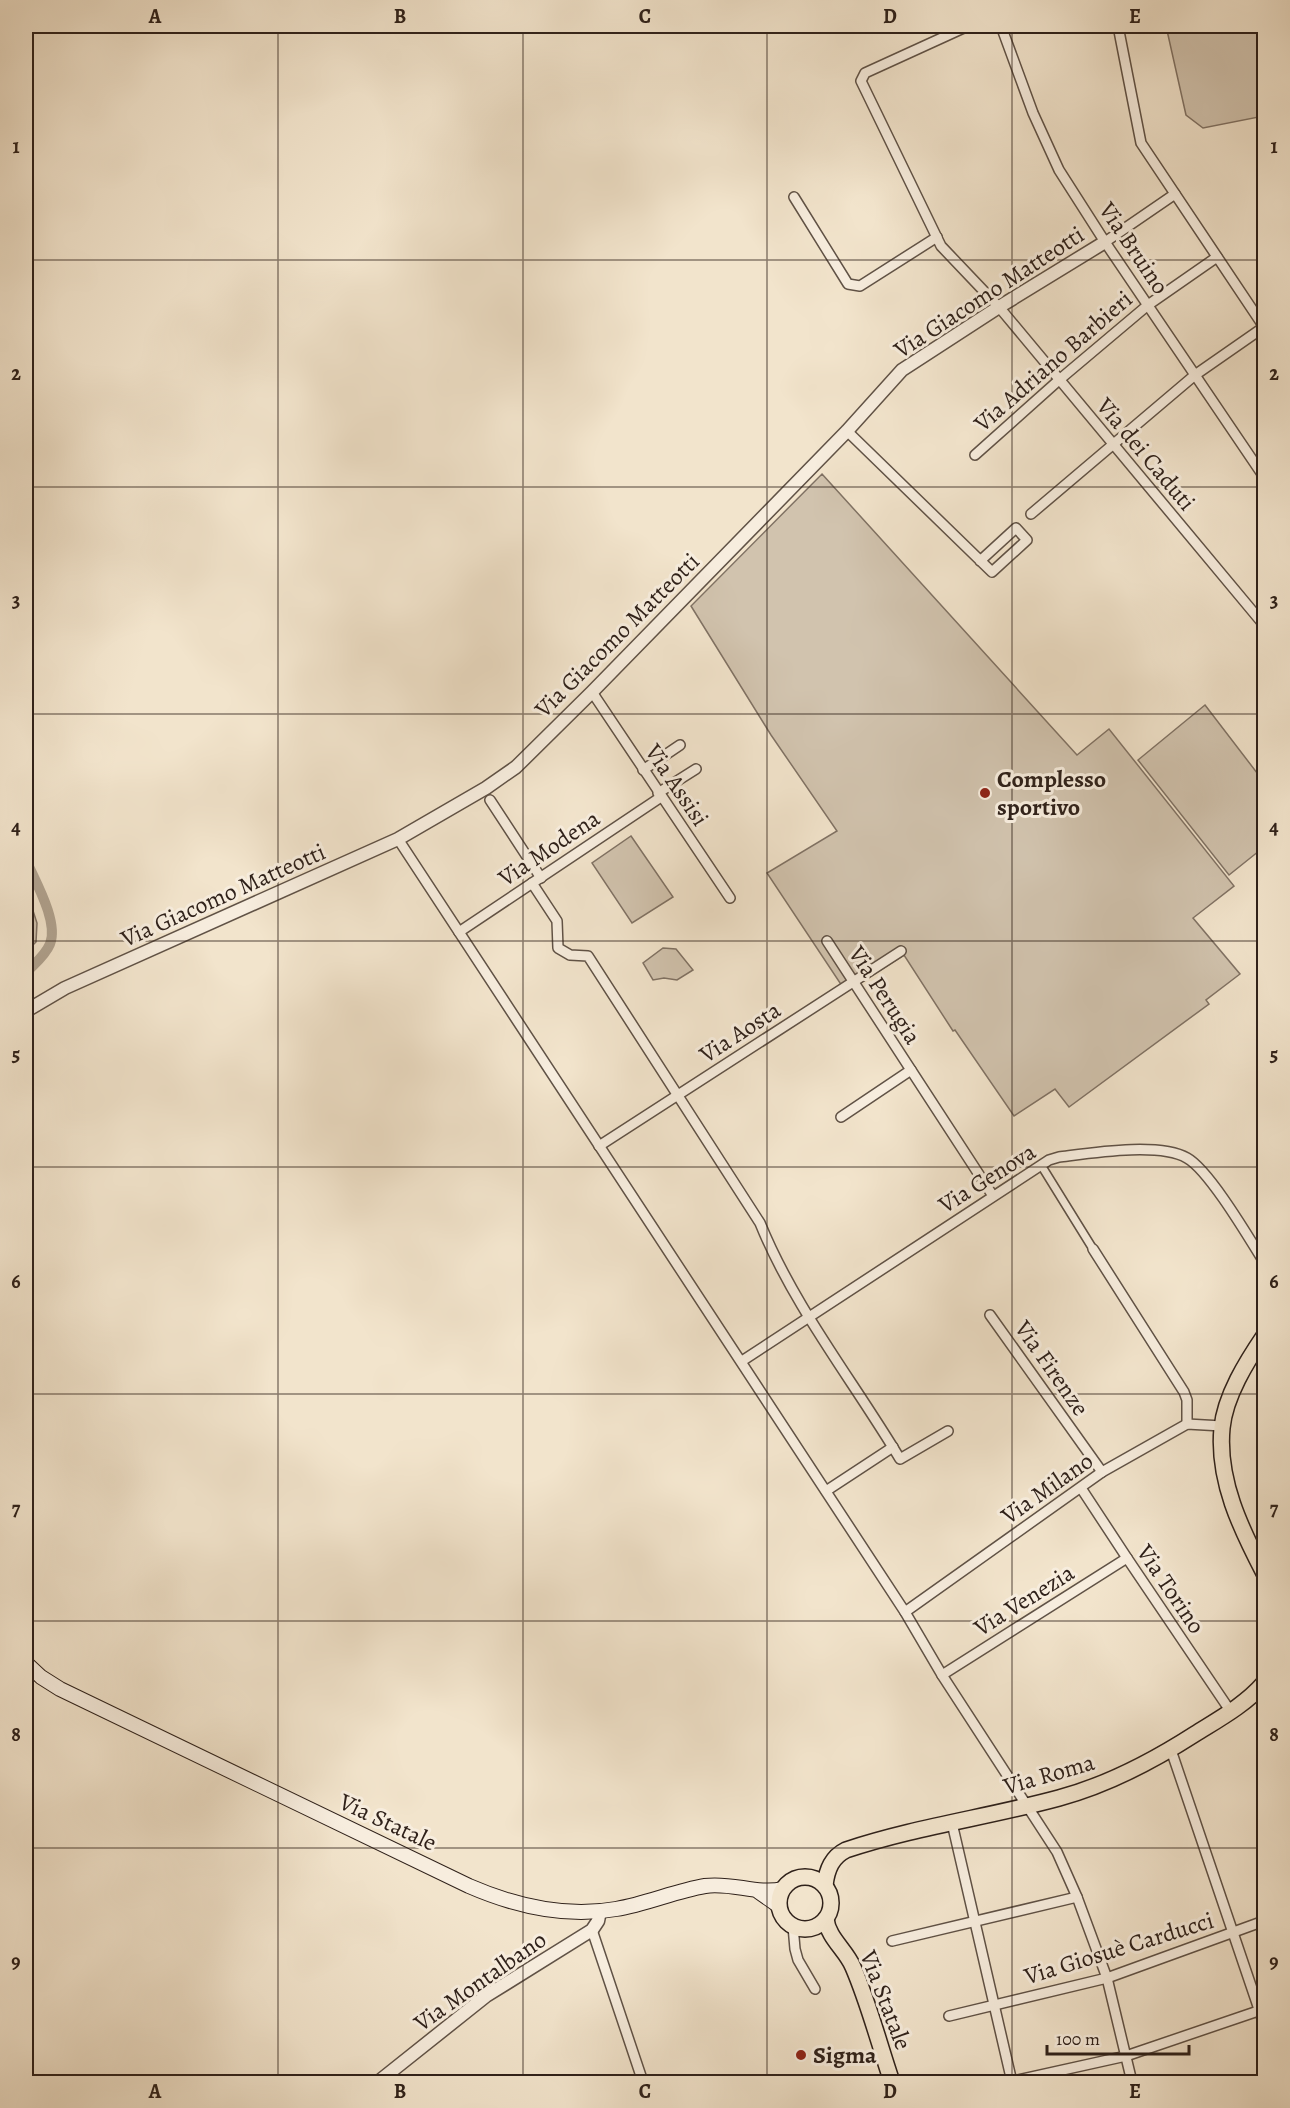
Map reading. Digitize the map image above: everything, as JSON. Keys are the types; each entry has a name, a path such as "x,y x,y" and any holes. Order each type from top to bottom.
{"main road":[{"path":"1262,1340 1228,1403 1222,1426 1221,1453 1226,1481 1246,1537 1264,1573"},
{"name":"Via Statale","path":"26,1663 41,1677 60,1689 490,1895 509,1902 546,1910 600,1911 616,1910 706,1886 726,1885 758,1891 783,1889"},
{"name":"Via Roma","path":"809,1876 830,1865 837,1855 849,1848 1085,1790 1171,1750 1231,1712 1255,1694 1264,1683"},
{"path":"825,1885 809,1876 791,1880 783,1889 779,1906 784,1919 793,1926 811,1928 826,1919 831,1902 825,1885 830,1865"},
{"name":"Via Statale","path":"758,1891 779,1906"},
{"name":"Via Statale","path":"826,1919 832,1937 847,1956 855,1972 892,2082"},
{"name":"Via Statale","path":"811,1928 832,1937"}],"street":[{"name":"Via dei Caduti","path":"968,26 866,73 861,81 941,246 999,307 1264,626"},
{"name":"Via Bruino","path":"1001,26 1033,113 1059,170 1264,477"},
{"path":"1031,514 1195,375 1264,327 1141,143 1118,26"},
{"name":"Via Giacomo Matteotti","path":"26,1011 64,988 398,839 486,788 516,767 847,431 902,370 1105,242 1175,194"},
{"path":"794,197 848,284 860,286 937,237"},
{"name":"Via Adriano Barbieri","path":"975,455 1059,380 1149,305 1217,257"},
{"path":"847,431 980,561 992,572 1027,540 1016,528 980,561"},
{"name":"Via Assisi","path":"592,692 730,898"},
{"path":"643,770 680,745"},
{"name":"Via Modena","path":"459,932 696,769"},
{"path":"490,800 557,921 558,948 570,955 588,956 760,1223 770,1248 810,1316 900,1459 948,1431"},
{"path":"398,839 905,1612 942,1675 1057,1852 1077,1897 1107,1978 1132,2082"},
{"name":"Via Perugia","path":"827,941 993,1196"},
{"name":"Via Aosta","path":"599,1146 901,951"},
{"name":"Via Perugia","path":"841,1117 911,1070"},
{"name":"Via Genova","path":"741,1361 1041,1165 1059,1157 1143,1150 1167,1152 1187,1158 1205,1174 1264,1262"},
{"path":"1041,1165 1184,1392 1187,1400 1187,1424 1222,1426"},
{"name":"Via Firenze","path":"990,1315 1102,1472"},
{"path":"1262,1340 1264,1359"},
{"name":"Via Milano","path":"905,1612 1102,1472 1187,1424"},
{"path":"826,1491 893,1448"},
{"name":"Via Torino","path":"1081,1488 1231,1712"},
{"name":"Via Venezia","path":"942,1675 1126,1558"},
{"path":"1171,1750 1232,1934 1262,2010 1264,2024"},
{"path":"952,1823 1011,2082 1125,2056 1262,2010"},
{"path":"892,1941 1077,1897"},
{"path":"600,1911 598,1921 592,1930 643,2082"},
{"name":"Via Giosuè Carducci","path":"949,2016 1107,1978 1264,1921"},
{"path":"793,1926 798,1960 815,1989"},
{"name":"Via Montalbano","path":"378,2082 479,2001 592,1930"}],"shaded area":[{"path":"1166,26 1264,26 1264,116 1203,128 1186,115"},
{"name":"Complesso sportivo","path":"822,474 1077,755 1109,729 1234,886 1193,918 1240,974 1206,1000 1209,1004 1069,1107 1055,1089 1014,1116 955,1030 953,1031 904,955 846,992 767,873 837,831 771,735 691,606"},
{"path":"1205,705 1264,782 1264,847 1229,875 1138,760"},
{"path":"631,836 673,897 632,923 592,863"},
{"path":"26,889 37,923 36,942 26,952"},
{"path":"663,948 676,949 693,970 677,980 664,978 653,980 643,963"}],"waterway":[{"path":"26,860 49,913 52,935 45,952 26,973"}],"place":[{"name":"Complesso sportivo","path":"985,793"},
{"name":"Sigma","path":"801,2055"}]}
